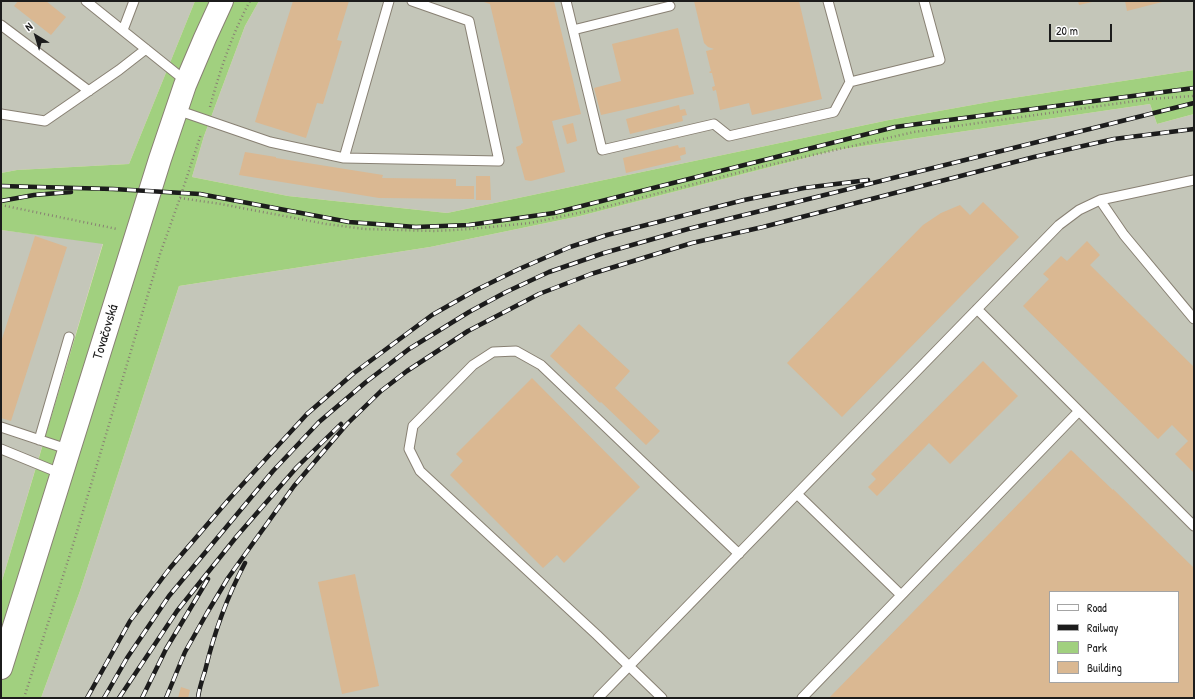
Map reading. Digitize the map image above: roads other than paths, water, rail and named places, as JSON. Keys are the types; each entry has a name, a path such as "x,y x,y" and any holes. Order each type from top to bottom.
{"main road":[{"name":"Tovačovská","path":"1,668 70,450 132,246 177,110 205,38 222,1"}],"lane":[{"path":"86,1 187,82"},
{"path":"123,30 134,1"},
{"path":"344,158 389,1"},
{"path":"177,110 270,142 344,158 499,161 469,21 412,1"},
{"path":"566,1 602,150 714,124 729,136 834,112 850,82 828,1"},
{"path":"850,82 940,60 924,1"},
{"path":"573,30 670,6"},
{"path":"1,25 89,91"},
{"path":"1,114 45,121 146,49"},
{"path":"598,698 1059,225 1079,210 1100,200 1194,180"},
{"path":"1100,200 1124,235 1194,318"},
{"path":"977,309 1194,526"},
{"path":"39,440 69,337"},
{"path":"662,698 597,635 420,471 409,449 413,426 473,365 493,352 516,351 541,365 739,554"},
{"path":"802,698 1079,411"},
{"path":"1,427 70,450"},
{"path":"1,449 62,474"},
{"path":"797,494 901,595"}],"railway":[{"path":"1,186 113,189 200,194 349,222 416,227 469,225 554,213 895,127 1194,88"},
{"path":"104,698 127,658 169,596 273,471 319,422 366,382 409,349 469,312 506,292 549,272 604,253 688,229 1194,103"},
{"path":"166,698 185,652 228,578 294,486 347,424 381,391 407,371 468,331 539,294 591,274 692,243 763,227 1034,157 1114,139 1194,129"},
{"path":"87,698 130,621 170,568 230,498 307,414 354,373 432,315 476,290 519,269 570,247 607,235 744,200 804,188 868,180"},
{"path":"1,201 34,195 71,192"},
{"path":"119,698 177,611 237,536 297,467 341,424"},
{"path":"198,698 217,629 232,589 245,563"},
{"path":"142,698 166,649 208,579"}]}
